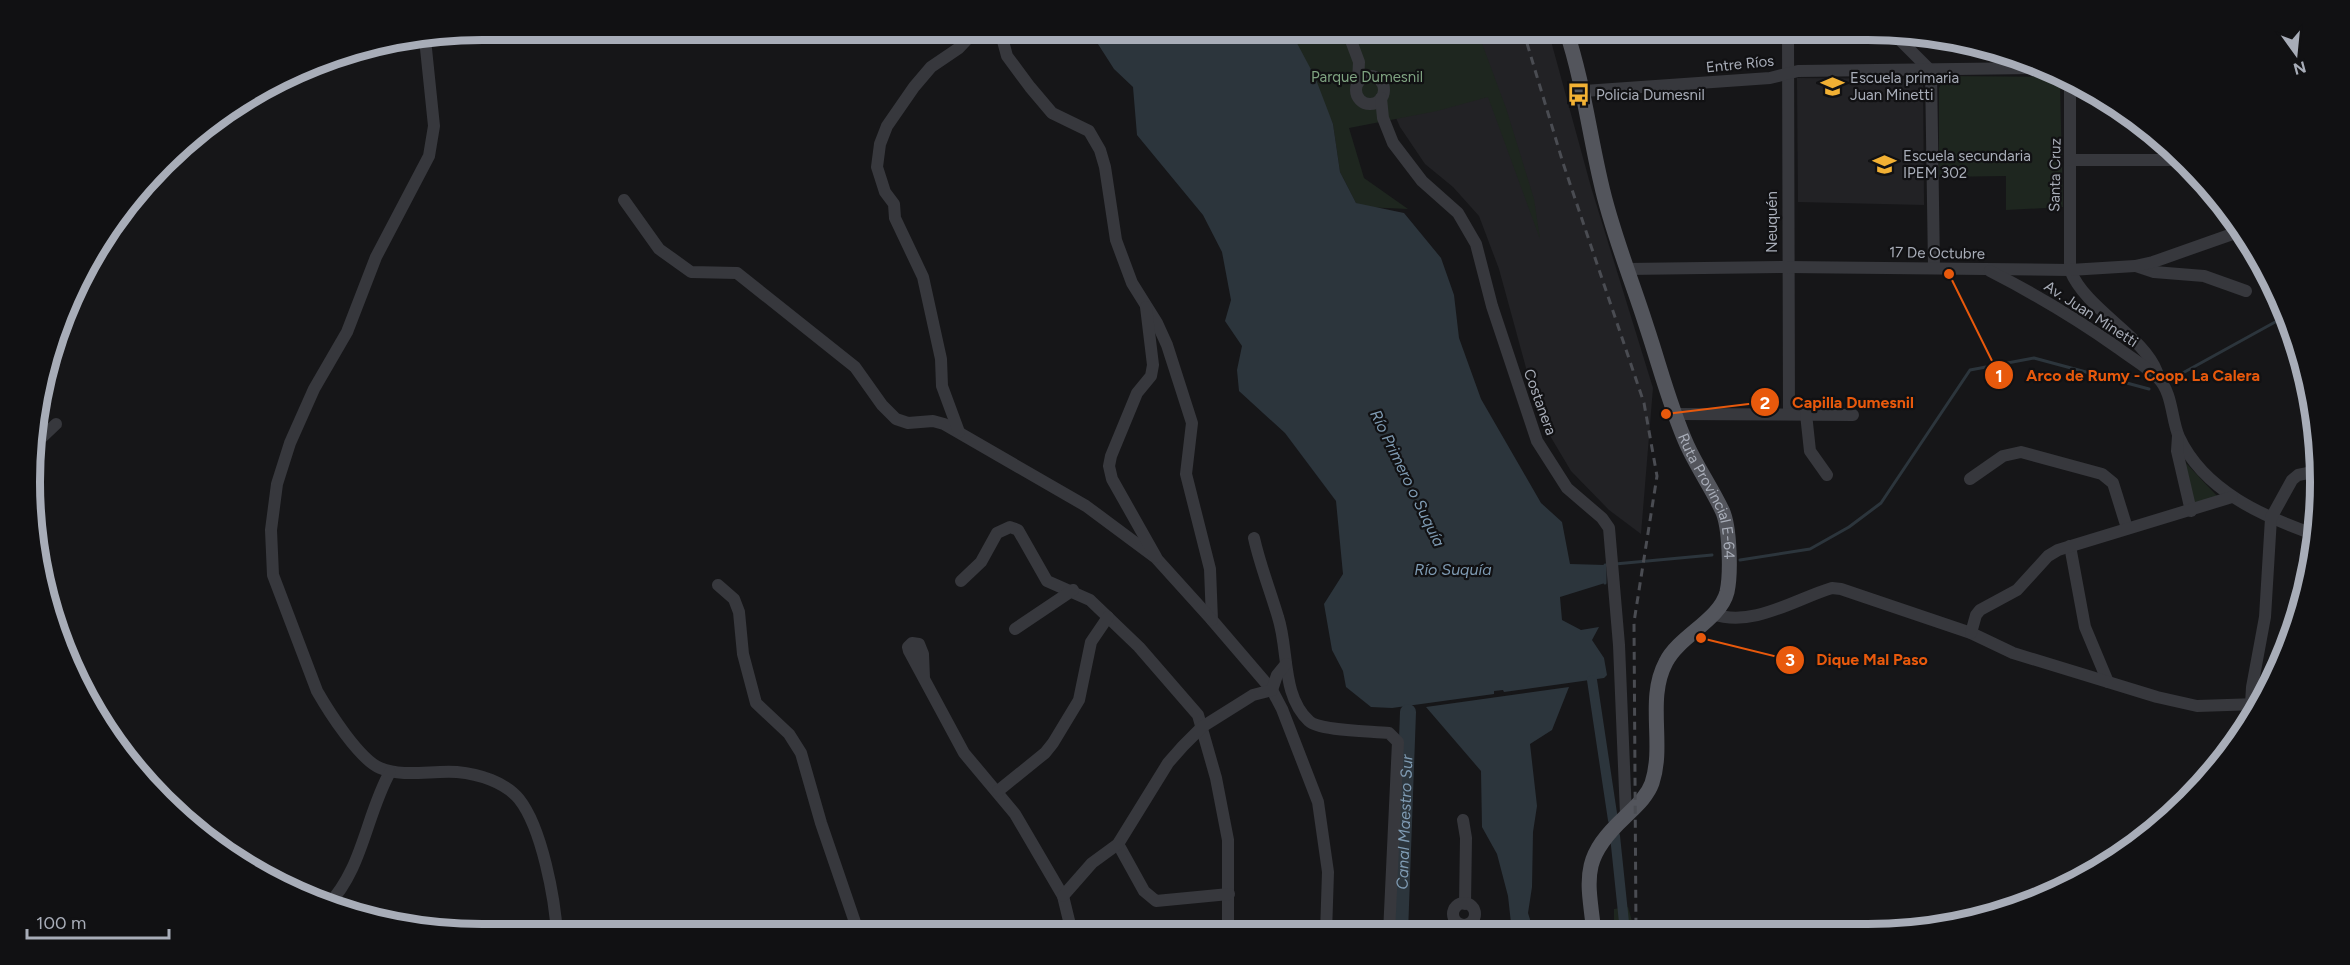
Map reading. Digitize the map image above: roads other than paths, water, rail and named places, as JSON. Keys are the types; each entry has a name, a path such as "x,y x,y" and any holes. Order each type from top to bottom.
{"main road":[{"name":"Ruta Provincial E-64","path":"1569,40 1584,91 1601,183 1627,269 1675,414 1696,466 1722,510 1727,542 1728,585 1724,600 1713,614 1676,648 1663,668 1657,696 1653,780 1645,797 1603,839 1591,862 1589,888 1593,924"}],"street":[{"path":"959,432 942,386 941,359 923,277 896,218 894,204 885,192 877,167 880,144 887,126 914,87 931,67 966,40"},
{"path":"1003,40 1007,56 1047,107 1059,117 1082,125 1094,138 1105,167 1116,240 1132,283 1167,345 1192,423 1186,474 1210,569 1212,620"},
{"name":"Costanera","path":"1351,40 1359,62 1372,76 1382,82 1383,118 1393,143 1422,181 1452,206 1464,222 1479,253 1494,312 1537,441 1573,495 1606,524 1611,539 1612,583 1619,645 1626,816"},
{"name":"Neuquén","path":"1788,40 1789,414"},
{"path":"1902,42 1931,71 1934,267"},
{"path":"426,44 434,126 429,156 376,257 347,332 314,389 282,464 271,530 273,575 317,691 326,706 370,761 390,772 461,773 498,783 518,799 532,825 551,884 556,924"},
{"name":"Costanera","path":"1359,62 1356,90 1358,98 1383,118"},
{"name":"Entre Ríos","path":"1584,91 1770,78 1788,72 2022,69"},
{"path":"1358,82 1363,77 1372,76"},
{"name":"Santa Cruz","path":"2070,90 2070,270"},
{"path":"1368,104 1381,98"},
{"path":"2070,160 2170,160"},
{"path":"624,200 659,249 691,272 737,273 855,367 882,405 896,419 908,423 933,421 959,432 1086,506 1156,558 1272,690 1282,709 1318,802 1328,872 1326,924"},
{"name":"17 De Octubre","path":"1627,269 1934,267 2070,270 2135,266 2153,262 2233,234"},
{"path":"2135,266 2154,272 2204,276 2246,291"},
{"name":"Av. Juan Minetti","path":"1986,269 2064,311 2160,380"},
{"path":"2070,270 2077,284 2149,360 2160,380 2170,402 2178,435 2177,451 2191,511"},
{"path":"1146,307 1153,365 1151,376 1137,393 1109,466 1112,479 1156,558"},
{"path":"1675,414 1853,415"},
{"path":"1806,414 1810,451 1827,475"},
{"path":"43,437 56,424"},
{"path":"2178,435 2201,468 2232,497 2271,518 2307,532"},
{"path":"1970,478 2003,456 2021,452 2102,474 2114,483 2127,528"},
{"path":"2255,695 2265,617 2271,518 2292,480 2298,475 2310,473"},
{"path":"1971,633 1976,615 1980,610 2017,590 2048,556 2070,546 2232,497"},
{"path":"961,581 981,562 998,533 1010,527 1018,530 1047,581 1073,590 1090,600 1165,675 1198,716 1216,778 1228,840 1228,924"},
{"path":"1254,538 1262,573 1279,618 1292,695 1308,720 1323,728 1389,734 1398,742 1389,924"},
{"path":"2070,546 2085,627 2108,681"},
{"path":"718,585 734,599 739,612 743,654 756,704 789,734 801,753 821,823 856,924"},
{"path":"1713,614 1738,618 1778,609 1832,588 1841,589 1971,633 2013,653 2108,681 2198,706 2250,703"},
{"path":"1015,629 1073,590"},
{"path":"998,791 1045,753 1053,743 1079,700 1091,642 1108,617"},
{"path":"1272,690 1277,675 1286,664"},
{"path":"924,678 964,753 1015,814 1063,896 1069,924"},
{"path":"1063,896 1092,863 1118,844 1168,764 1202,727 1253,695 1272,690"},
{"path":"333,898 347,880 380,791 390,772"},
{"path":"1458,924 1454,919 1454,911 1458,906 1465,904 1466,838 1463,820"},
{"path":"1118,844 1144,891 1156,901 1228,894"}],"water":[{"name":"Río Suquía","path":"1095,40 1295,40 1315,77 1333,124 1340,172 1356,203 1404,213 1441,258 1454,295 1459,338 1481,399 1541,503 1562,522 1570,564 1605,565 1605,583 1560,597 1562,620 1581,630 1599,627 1592,640 1604,658 1607,675 1604,678 1504,692 1503,690 1494,691 1494,694 1392,708 1371,707 1346,687 1343,671 1332,650 1324,604 1343,574 1336,501 1285,433 1239,391 1237,370 1242,346 1225,321 1231,300 1222,252 1203,215 1137,135 1133,87 1114,69"},
{"path":"1569,687 1552,730 1530,744 1537,806 1533,832 1532,887 1528,913 1531,924 1511,924 1508,896 1497,854 1482,827 1481,771 1426,707"}],"waterway":[{"path":"2170,380 2279,320"},
{"path":"1740,560 1810,549 1849,527 1881,503 1970,370 2034,358 2149,389"},
{"path":"1615,564 1712,555"},
{"path":"1605,583 1605,565 1609,565"},
{"path":"1592,680 1613,820"},
{"name":"Canal Maestro Sur","path":"1400,924 1408,712"},
{"path":"1615,836 1624,924"}],"railway":[{"path":"1526,40 1563,163 1644,403 1657,476 1634,622 1636,924"}],"place":[{"name":"Escuela primaria Juan Minetti","path":"1832,87"},
{"name":"Policia Dumesnil","path":"1578,95"},
{"name":"Escuela secundaria IPEM 302","path":"1885,165"},
{"name":"Arco de Rumy - Coop. La Calera","path":"1949,274"},
{"name":"Capilla Dumesnil","path":"1666,414"},
{"name":"Dique Mal Paso","path":"1701,638"}],"park label":[{"name":"Parque Dumesnil","path":"1367,77"}],"water label":[{"name":"Río Primero o Suquía","path":"1408,478"}]}
